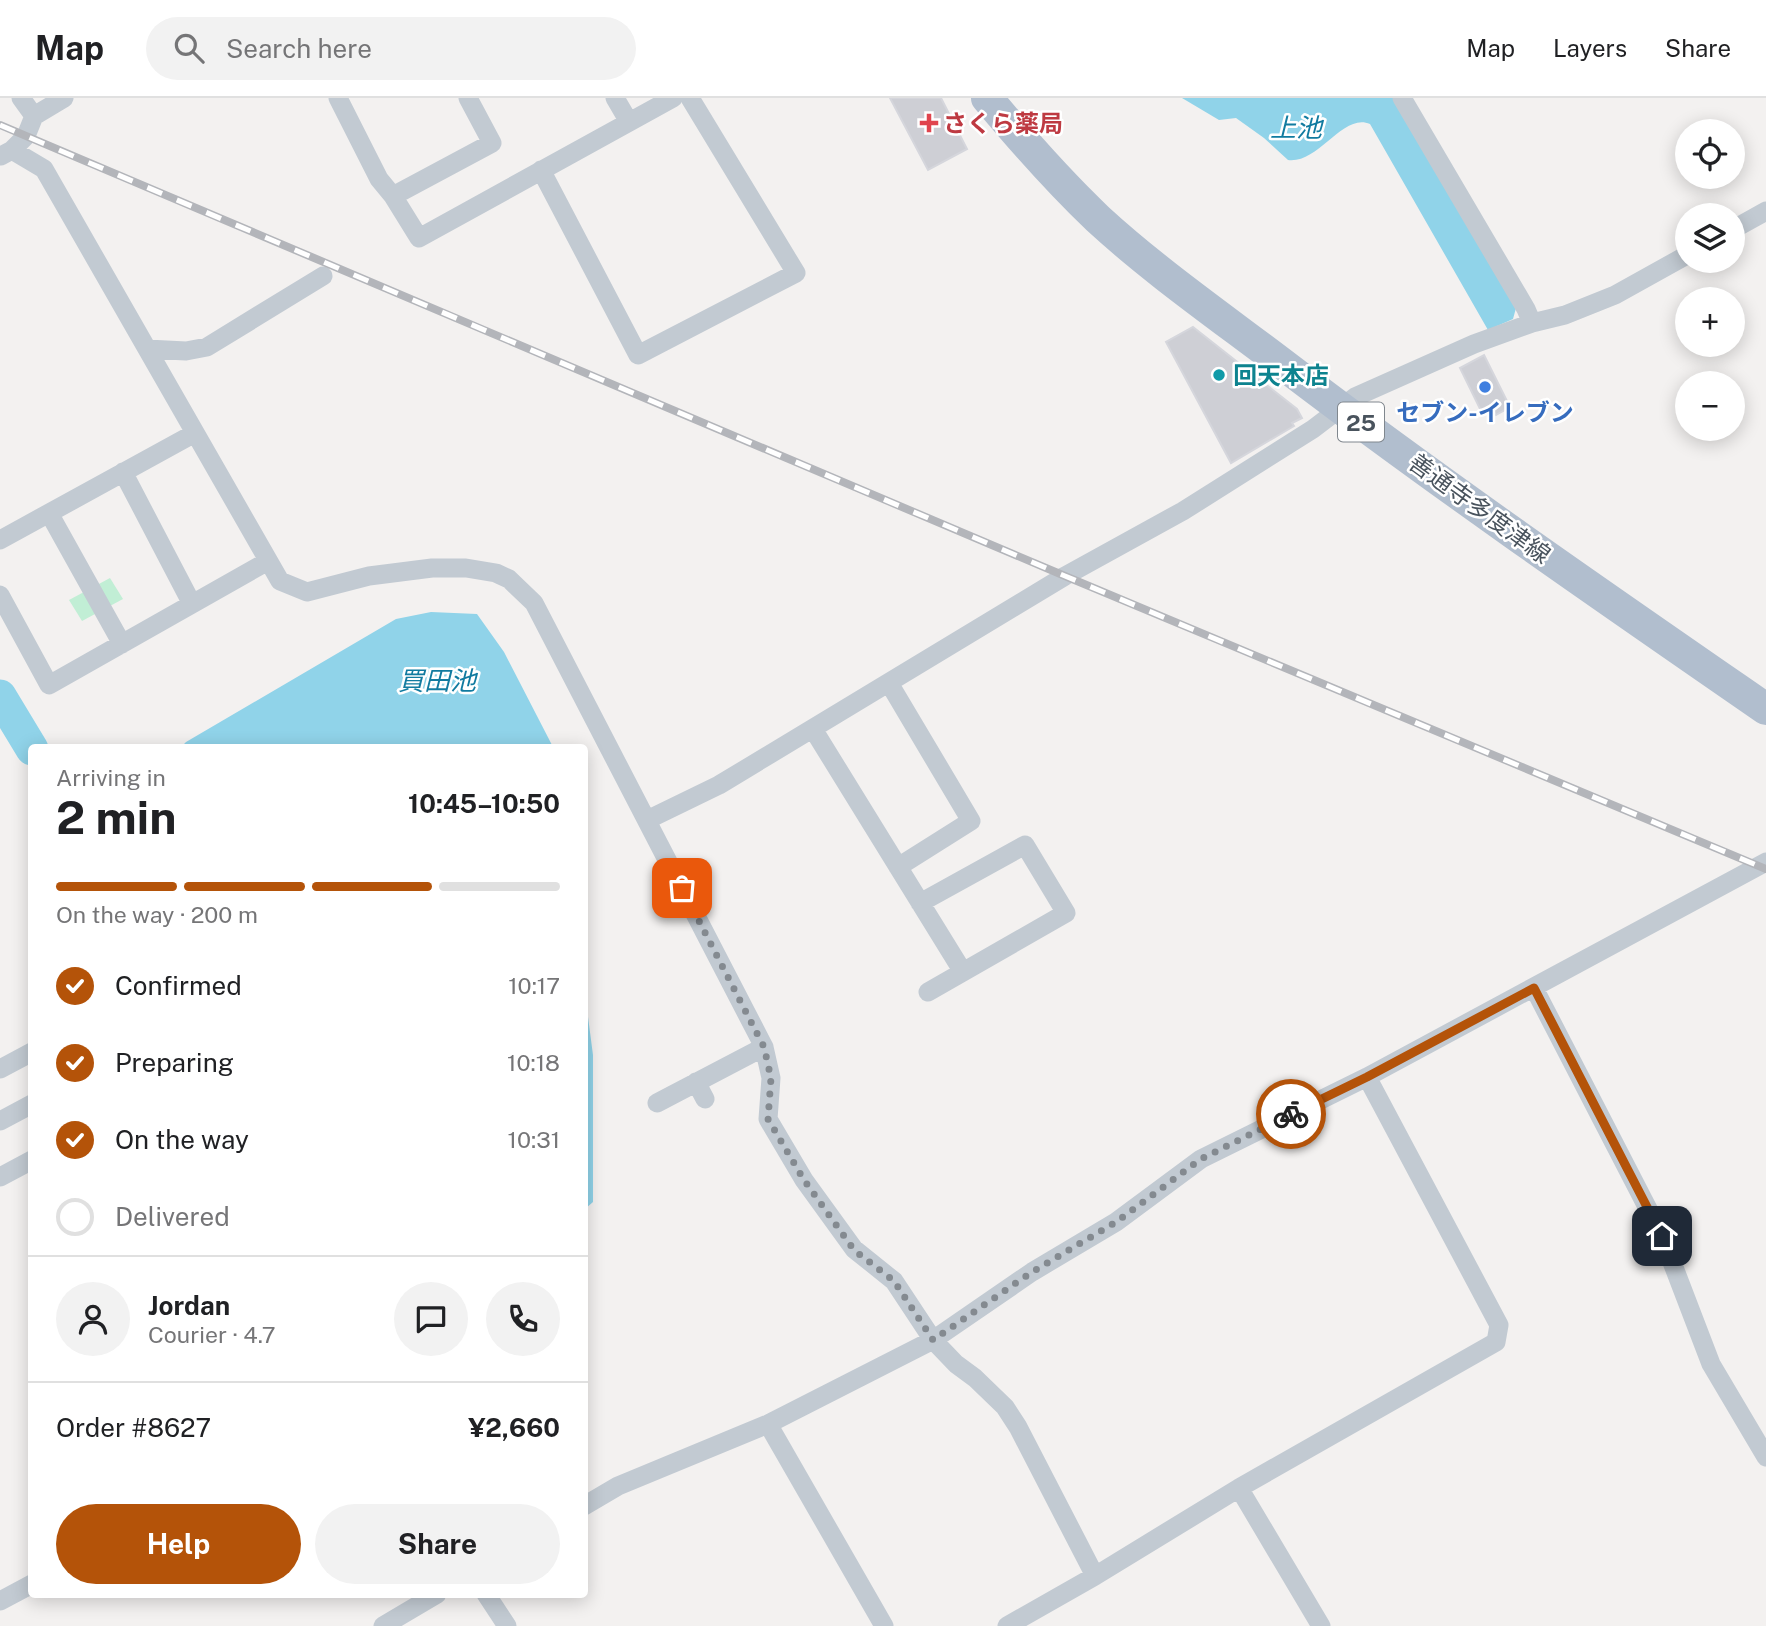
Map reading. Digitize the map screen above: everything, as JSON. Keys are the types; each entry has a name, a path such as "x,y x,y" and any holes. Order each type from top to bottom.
{"main road":[{"name":"善通寺多度津線","path":"987,98 1030,151 1098,219 1170,278 1340,408 1619,608 1766,709"}],"street":[{"path":"21,98 34,117"},
{"path":"64,98 34,117 26,136 6,153 44,169 280,581 307,592 369,576 432,568 476,570 496,573 509,579 534,603 764,1047 771,1078 768,1119 804,1180 854,1250 894,1281 933,1340 1005,1407 1095,1576"},
{"path":"338,98 379,179 419,238 673,98"},
{"path":"393,196 492,143 468,98"},
{"path":"615,98 629,122"},
{"path":"541,170 638,355 796,273 690,98"},
{"path":"1402,98 1532,323"},
{"path":"1745,223 1766,211"},
{"path":"647,820 719,786 1065,576 1183,511 1313,429 1355,397 1474,344 1532,323 1565,315 1615,295 1675,262"},
{"path":"147,349 186,351 207,347 323,276"},
{"path":"0,540 195,433"},
{"path":"123,472 192,604"},
{"path":"49,513 122,644"},
{"path":"0,595 49,685 268,561"},
{"path":"889,683 971,821 898,867"},
{"path":"813,729 963,972"},
{"path":"920,904 1025,845 1066,913 928,992"},
{"path":"588,1504 618,1486 768,1424 933,1340 1032,1272 1116,1222 1201,1159 1367,1077 1766,862"},
{"path":"1534,988 1662,1236 1710,1364 1766,1457"},
{"path":"657,1103 701,1091 764,1047"},
{"path":"0,1069 28,1054"},
{"path":"1007,1626 1239,1488 1496,1342 1499,1325 1367,1077"},
{"path":"0,1121 28,1106"},
{"path":"0,1177 28,1162"},
{"path":"768,1424 884,1626"},
{"path":"1239,1488 1321,1626"},
{"path":"0,1601 28,1586"},
{"path":"383,1626 430,1598"},
{"path":"489,1598 508,1626"}],"green space":[{"path":"110,578 123,599 82,621 69,600"}],"water":[{"name":"上池","path":"1182,98 1394,98 1516,308 1513,319 1488,330 1370,124 1360,122 1350,125 1310,154 1288,160 1236,118 1219,120"},
{"name":"買田池","path":"431,612 477,614 504,652 551,744 184,744 186,742 396,619"},
{"path":"588,1017 593,1055 593,1202 588,1206"}],"building":[{"name":"さくら薬局","path":"890,98 941,98 967,149 928,170"},
{"name":"回天本店","path":"1193,327 1297,409 1302,418 1292,423 1294,426 1231,463 1166,342"},
{"name":"セブン-イレブン","path":"1484,355 1510,407 1496,415 1493,410 1483,415 1460,368"}],"waterway":[{"path":"0,696 29,744"}],"railway":[{"path":"0,125 1065,576 1766,869"}],"way so far":[{"path":"682,888 764,1047 771,1078 768,1119 804,1180 854,1250 894,1281 933,1340 1032,1272 1116,1222 1201,1159 1291,1114"}],"place":[{"name":"さくら薬局","path":"929,123"},
{"name":"回天本店","path":"1219,375"},
{"name":"セブン-イレブン","path":"1485,387"}],"route":[{"path":"1291,1114 1367,1077 1534,988 1662,1236"}]}
